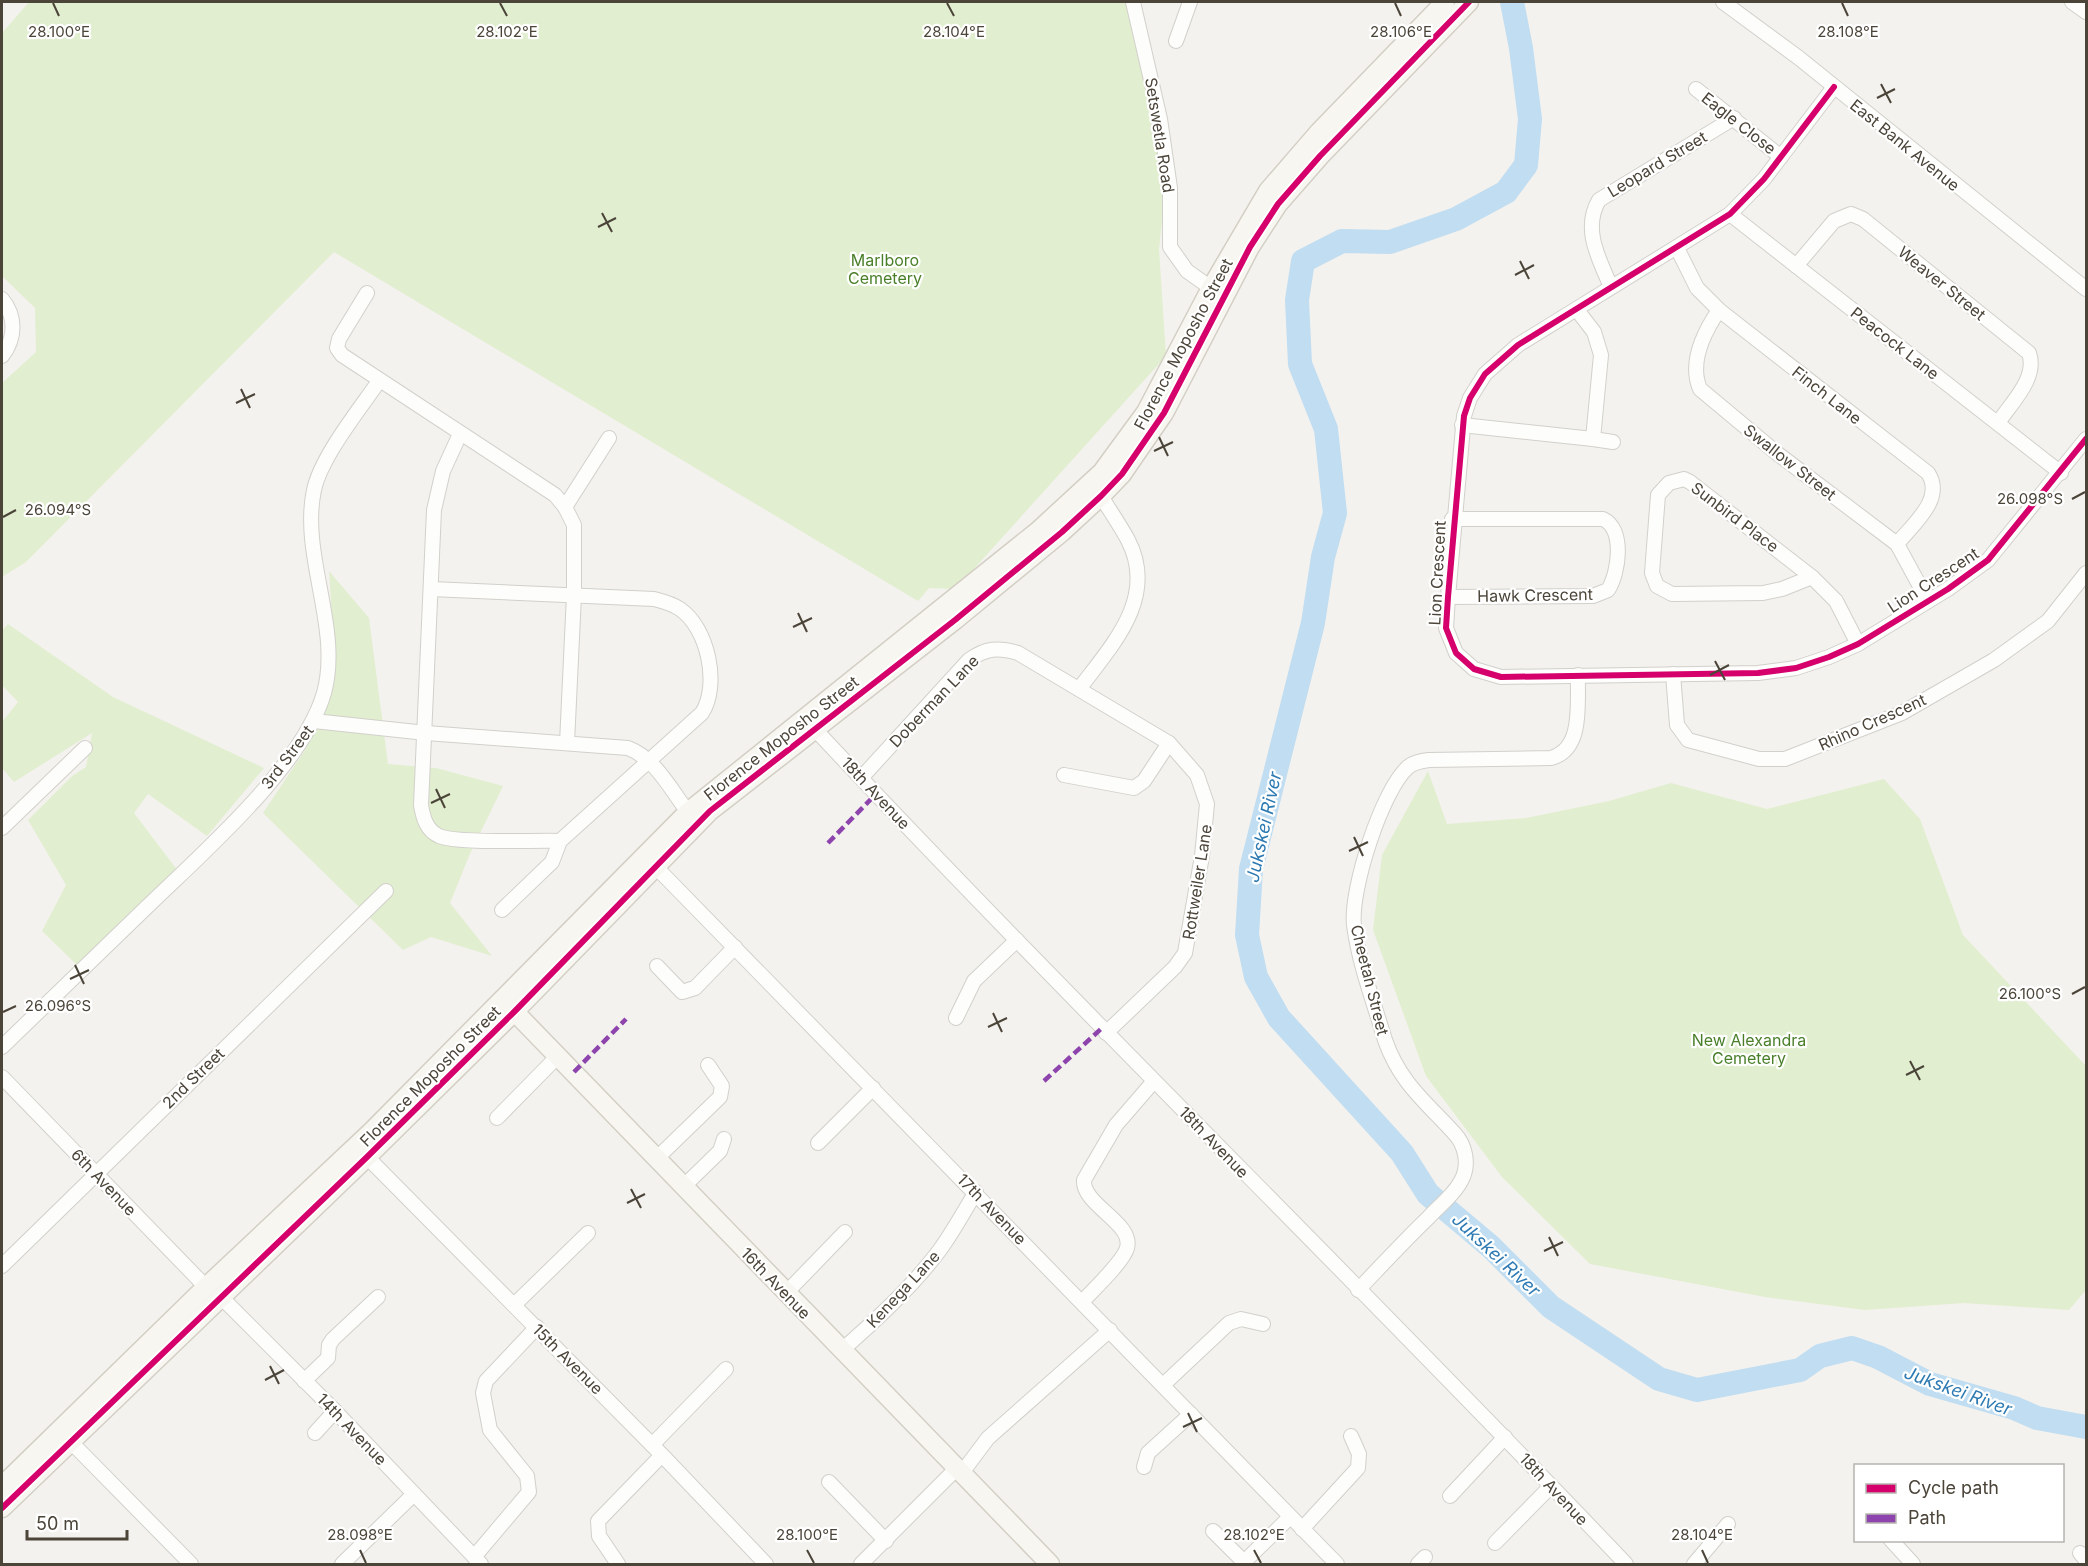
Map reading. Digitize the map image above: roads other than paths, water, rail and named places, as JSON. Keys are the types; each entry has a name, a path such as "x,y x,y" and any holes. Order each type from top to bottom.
{"street":[{"name":"Setswetla Road","path":"1133,2 1160,119 1170,188 1170,247 1186,271 1211,288"},
{"path":"1176,41 1190,2"},
{"name":"Florence Moposho Street","path":"651,861 688,812 1001,583 1101,496 1122,474 1164,413 1219,304 1273,213 1325,138 1445,2"},
{"name":"Florence Moposho Street","path":"2,1486 213,1292 367,1157 509,1006 651,861 810,723 1038,531 1102,472 1146,412 1211,288 1268,191 1428,44 1468,2"},
{"name":"East Bank Avenue","path":"1723,2 1800,58 2086,289"},
{"path":"2072,2 2086,12"},
{"name":"Lion Crescent","path":"1834,87 1753,192 1730,214 1518,345 1494,364 1475,387 1462,425 1452,519 1446,628 1456,652 1474,669 1501,677 1784,670 1807,665 1858,644 1978,569 1997,552 2086,439"},
{"name":"Eagle Close","path":"1696,89 1781,157"},
{"name":"Leopard Street","path":"1611,287 1593,241 1592,218 1599,200 1734,118"},
{"name":"Peacock Lane","path":"1730,214 2061,473"},
{"name":"Weaver Street","path":"1796,267 1838,218 1851,214 1863,219 2029,353 2032,368 2029,378 1998,423"},
{"name":"Finch Lane","path":"1677,248 1697,288 1719,310 1928,473 1934,483 1934,496 1897,544"},
{"path":"367,293 339,339 337,348 342,355 544,487 566,507 574,525 574,595 567,743"},
{"path":"2,299 10,312 13,329 9,345 2,356"},
{"path":"1577,309 1594,332 1601,355 1593,439"},
{"name":"Swallow Street","path":"1719,310 1701,342 1697,379 1700,389 1778,454 1897,544 1928,601"},
{"name":"3rd Street","path":"2,1047 223,833 294,752 314,721 324,693 328,662 312,522 314,488 333,449 379,381"},
{"path":"1462,425 1613,442"},
{"path":"460,434 436,491 421,805 426,823 431,830 449,839 560,841"},
{"path":"566,507 609,438"},
{"name":"Sunbird Place","path":"1812,577 1782,589 1762,593 1672,594 1665,591 1657,586 1652,573 1656,503 1662,488 1674,480 1684,479 1690,482 1812,577 1836,601 1858,644"},
{"path":"1078,689 1118,638 1134,608 1138,593 1138,578 1129,542 1101,496"},
{"name":"Hawk Crescent","path":"1448,597 1593,596 1608,590 1616,574 1617,536 1611,524 1603,519 1452,519"},
{"name":"Rhino Crescent","path":"1673,674 1677,725 1688,740 1759,759 1785,759 1902,713 1994,660 2048,621 2086,573"},
{"path":"432,589 574,595 664,602 679,609 698,629 704,647 711,686 709,699 702,713 560,841 552,862 502,910"},
{"name":"Doberman Lane","path":"862,777 969,660 985,650 995,648 1018,653"},
{"name":"Rottweiler Lane","path":"1018,653 1169,743 1197,775 1207,804 1208,818 1187,946 1175,967 1106,1033"},
{"name":"Cheetah Street","path":"1358,1290 1450,1196 1463,1177 1466,1163 1463,1145 1458,1136 1404,1081 1391,1059 1357,942 1353,912 1356,887 1365,854 1386,803 1407,768 1413,764 1429,760 1560,755 1571,745 1574,737 1578,675"},
{"path":"314,721 426,733 628,748 640,753 649,762 688,812"},
{"name":"18th Avenue","path":"810,723 1106,1033 1505,1437 1626,1564"},
{"path":"1064,775 1134,788 1144,782 1169,743"},
{"path":"2,828 85,748"},
{"name":"17th Avenue","path":"651,861 1337,1564"},
{"name":"2nd Street","path":"2,1266 386,891"},
{"path":"956,1018 974,981 1017,940"},
{"path":"657,966 677,988 682,992 688,991 695,988 735,947"},
{"name":"Florence Moposho Street","path":"2,1508 70,1442 354,1148 509,1006"},
{"name":"16th Avenue","path":"509,1006 1050,1564"},
{"path":"497,1118 558,1056"},
{"path":"656,1159 720,1097 722,1086 708,1065"},
{"name":"6th Avenue","path":"2,1077 213,1292"},
{"path":"1082,1302 1125,1253 1128,1246 1122,1230 1088,1193 1084,1180 1116,1125 1154,1081"},
{"path":"818,1143 873,1088"},
{"path":"683,1187 720,1151 724,1139"},
{"name":"15th Avenue","path":"367,1157 657,1450 766,1564"},
{"name":"Kenega Lane","path":"842,1350 883,1314 922,1272 943,1245 976,1192"},
{"path":"786,1293 845,1232"},
{"path":"514,1305 588,1233"},
{"name":"14th Avenue","path":"213,1292 335,1411 477,1561"},
{"path":"304,1381 328,1358 329,1345 333,1339 378,1297"},
{"path":"1163,1385 1229,1323 1241,1319 1263,1324"},
{"path":"477,1561 529,1492 527,1476 492,1434 483,1393 486,1381 537,1328"},
{"path":"861,1564 959,1472 988,1438 1110,1330"},
{"path":"618,1564 599,1536 598,1521 726,1369"},
{"path":"315,1432 335,1411"},
{"path":"1144,1467 1148,1453 1191,1414"},
{"path":"1302,1529 1358,1468 1359,1454 1351,1436"},
{"path":"1450,1496 1505,1437"},
{"path":"70,1442 191,1564"},
{"path":"829,1482 886,1540"},
{"path":"1495,1543 1551,1486"},
{"path":"342,1564 414,1494"},
{"path":"1213,1531 1243,1563 1290,1517"},
{"path":"1694,1564 1728,1524"},
{"path":"1894,1542 1914,1564"}],"waterway":[{"name":"Jukskei River","path":"1512,2 1521,48 1530,119 1526,165 1506,192 1456,219 1390,242 1342,241 1303,261 1297,300 1300,364 1326,429 1335,513 1323,557 1313,623 1251,869 1247,935 1256,977 1279,1018 1402,1153 1428,1194 1491,1247 1551,1307 1659,1379 1697,1390 1800,1370 1820,1356 1852,1348 1878,1357 1930,1384 2014,1408 2037,1418 2086,1427"}],"park label":[{"name":"Marlboro Cemetery","path":"885,269"},
{"name":"New Alexandra Cemetery","path":"1749,1049"}]}
